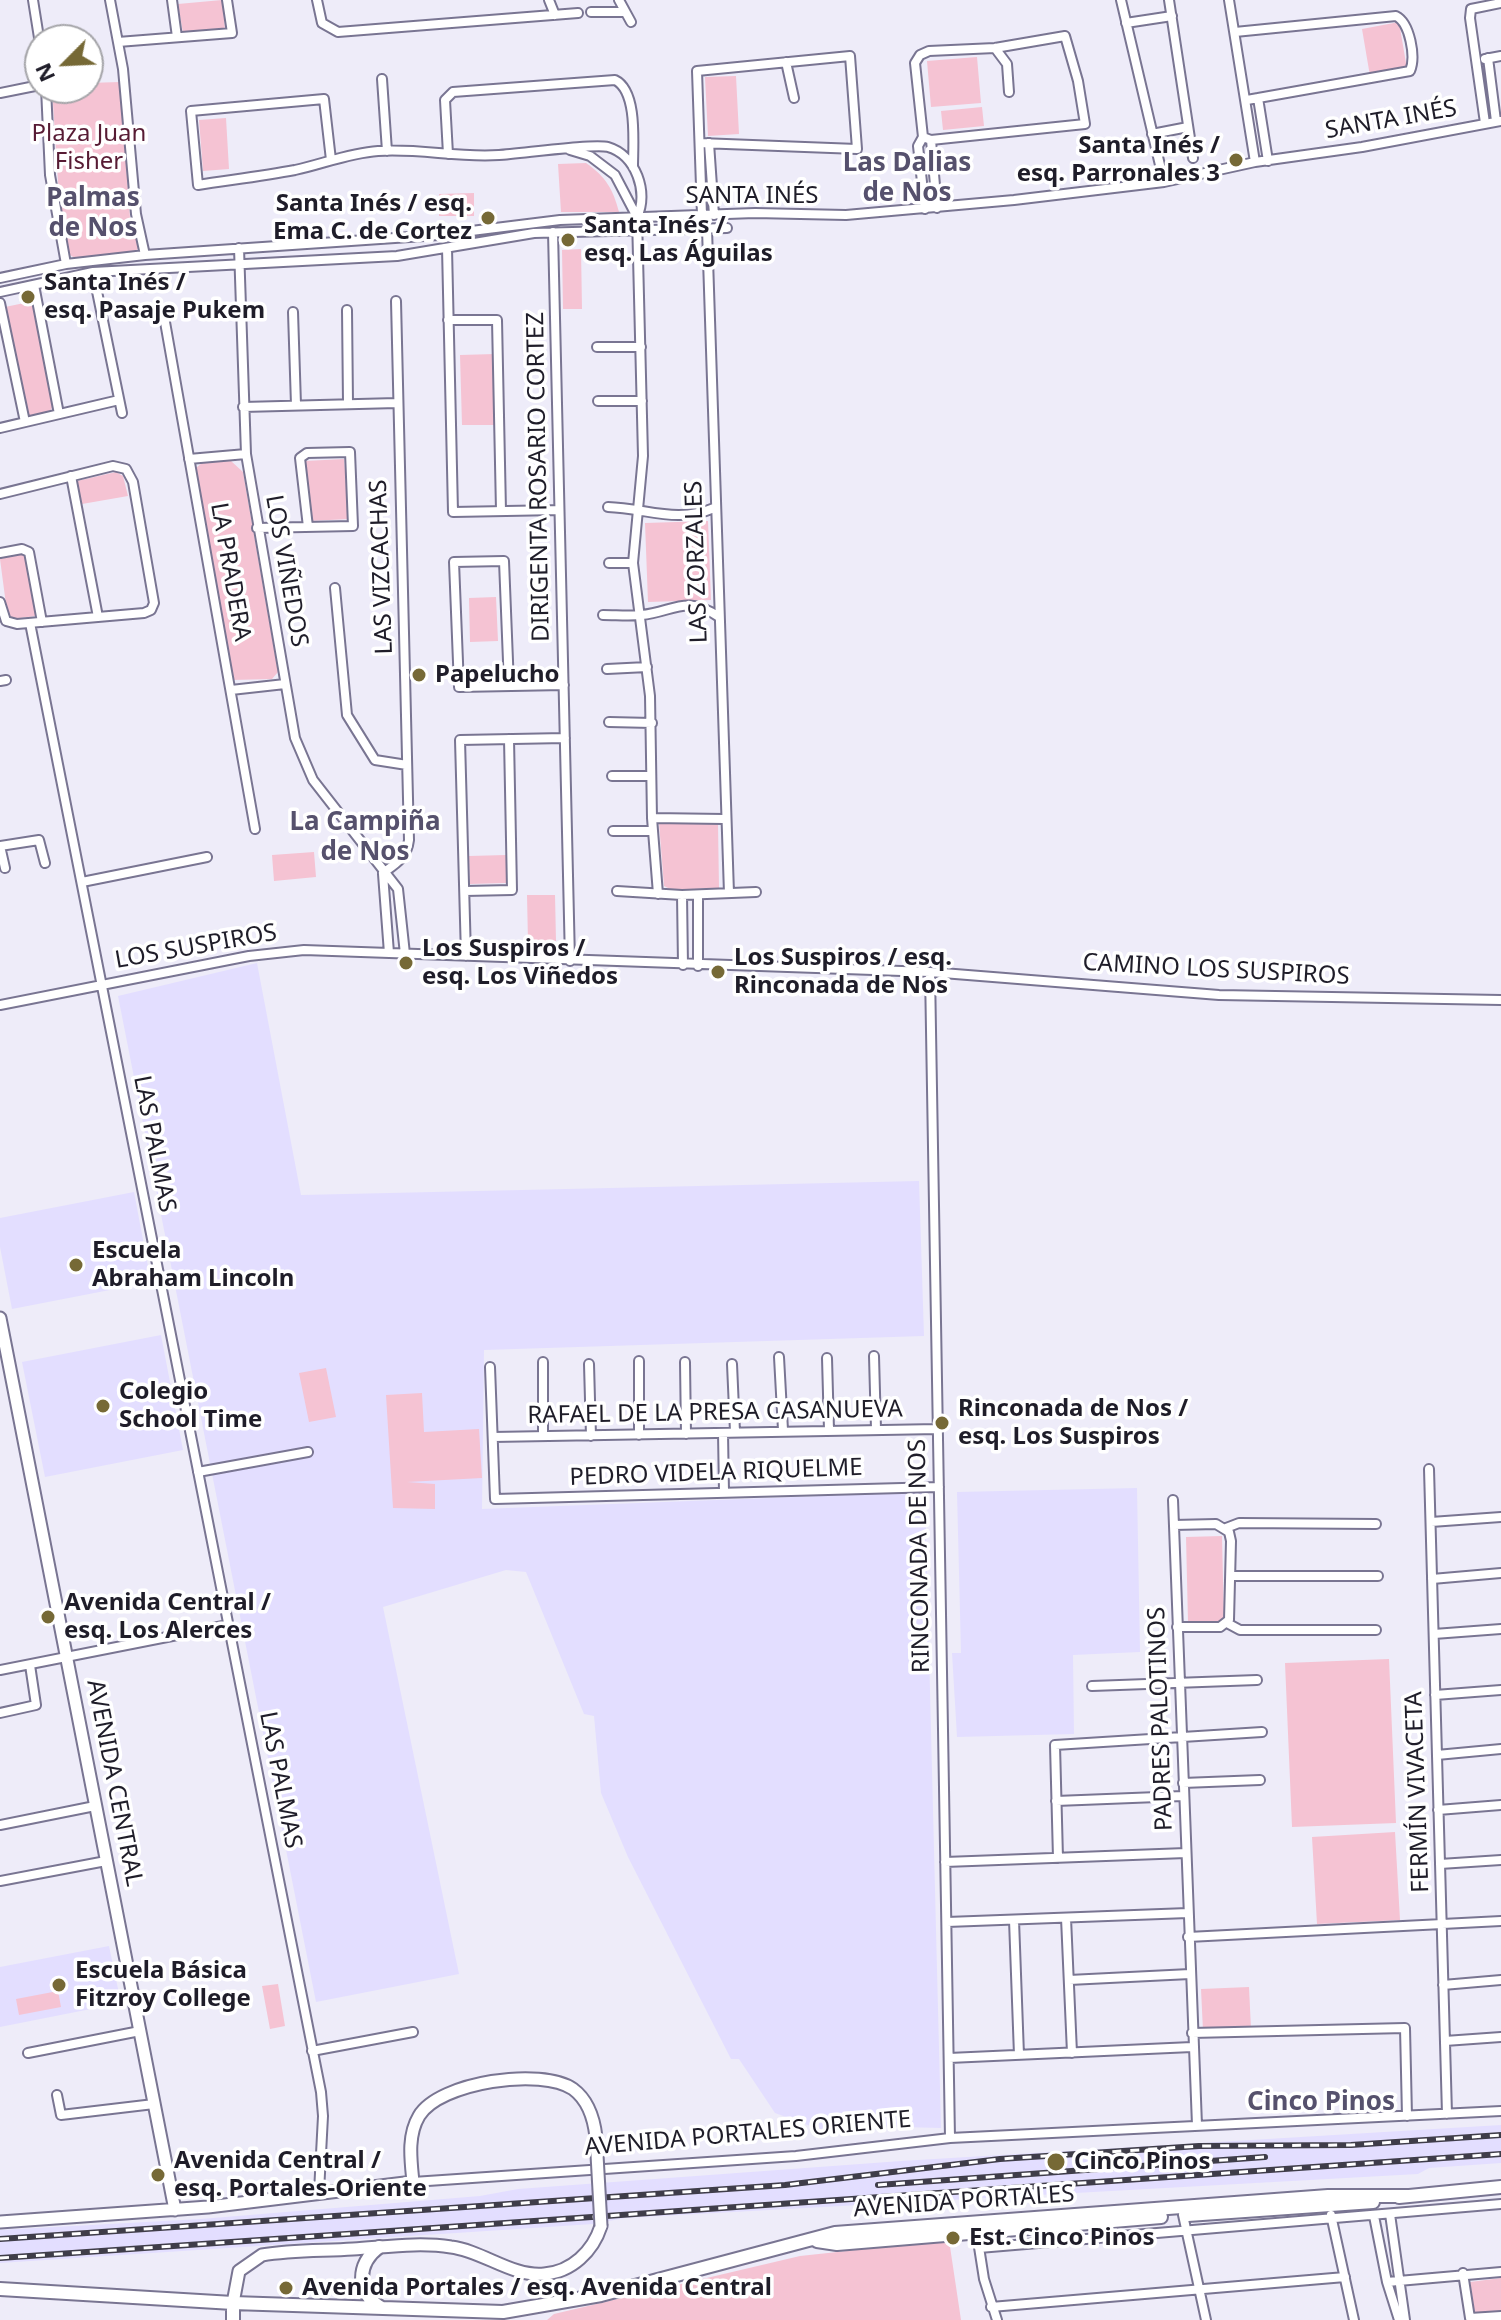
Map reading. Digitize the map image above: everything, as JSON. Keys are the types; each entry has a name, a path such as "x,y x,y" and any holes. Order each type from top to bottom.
{"main road":[{"name":"AVENIDA PORTALES","path":"0,2289 233,2303 488,2312 536,2308 814,2241 837,2244 976,2227 1501,2187"},
{"name":"AVENIDA PORTALES","path":"976,2227 1183,2215 1328,2201"},
{"path":"379,2247 364,2263 362,2283 369,2299 384,2309"},
{"path":"233,2303 233,2320"}],"street":[{"path":"33,0 37,24"},
{"path":"110,0 118,42 136,214 145,255"},
{"path":"172,0 177,37"},
{"path":"118,42 232,33 227,0"},
{"path":"317,0 322,23 338,32 578,13"},
{"path":"549,0 555,15"},
{"path":"619,0 631,22"},
{"path":"1121,0 1164,182"},
{"path":"1169,0 1193,158"},
{"path":"1229,0 1255,162"},
{"path":"1485,123 1471,9 1501,3"},
{"path":"591,12 625,12"},
{"path":"1126,23 1172,16"},
{"path":"1235,32 1396,16 1406,22 1413,65 1410,71 1247,100"},
{"path":"925,209 918,146 927,139 1085,124 1078,81 1065,36 995,48 929,51 920,55 915,63 927,139 937,208"},
{"path":"995,48 1007,64 1009,92"},
{"path":"704,143 857,149 850,56 697,71 704,143 714,215"},
{"path":"1477,60 1501,56"},
{"path":"1488,58 1498,121"},
{"path":"786,62 794,98"},
{"path":"382,79 387,151"},
{"path":"448,154 445,100 453,92 615,80 624,85 629,97 633,167 641,207 637,217"},
{"path":"0,93 24,88"},
{"path":"1258,98 1268,161"},
{"path":"331,160 324,99 191,111 198,185 296,170 331,160 387,151 490,156 610,148 633,167"},
{"path":"47,104 50,175 66,264"},
{"name":"SANTA INÉS","path":"0,278 66,264 145,255 439,235 547,221 702,215 846,215 937,208 1164,182 1255,162 1362,147 1498,121"},
{"path":"1152,134 1188,127"},
{"path":"702,215 704,143"},
{"path":"570,150 590,156 615,175 637,217 642,401 633,563 652,723 652,818 658,894"},
{"name":"SANTA INÉS","path":"0,292 93,272 397,256 502,236 553,232 727,228"},
{"name":"LAS ZORZALES","path":"707,229 724,819 729,893"},
{"name":"DIRIGENTA ROSARIO CORTEZ","path":"553,232 570,961"},
{"name":"LOS VIÑEDOS","path":"239,248 246,454 297,747 308,772 401,897 405,954"},
{"path":"447,248 453,512 559,510"},
{"path":"93,272 122,413"},
{"path":"34,285 59,414"},
{"name":"LAS VIZCACHAS","path":"383,873 407,851 396,301"},
{"path":"0,303 25,422"},
{"path":"347,310 348,403"},
{"path":"293,312 296,405"},
{"path":"448,320 497,320 501,511"},
{"name":"LA PRADERA","path":"165,322 255,829"},
{"path":"597,347 641,347"},
{"path":"0,428 119,400"},
{"path":"598,401 642,401"},
{"path":"243,407 397,403"},
{"path":"257,528 308,527 353,526 350,452 307,453 300,458 308,527"},
{"path":"189,459 246,454"},
{"path":"0,494 120,466 128,470 133,482 154,605 147,612 30,623 8,622 0,602"},
{"path":"71,476 98,617"},
{"path":"608,507 638,509 680,518 714,508"},
{"path":"0,553 22,549 29,552 42,622"},
{"path":"509,686 504,561 454,562 459,687 564,685"},
{"path":"609,563 633,563"},
{"path":"335,588 347,715 375,760 407,765"},
{"path":"603,615 641,615 683,605 719,617"},
{"name":"LAS PALMAS","path":"30,623 312,2051 323,2116 319,2192"},
{"path":"607,669 647,667"},
{"path":"231,690 285,684"},
{"path":"609,722 652,723"},
{"path":"466,956 460,740 565,738"},
{"path":"465,891 512,890 509,739"},
{"path":"612,776 651,776"},
{"path":"652,818 724,819"},
{"path":"613,831 653,831"},
{"path":"5,868 0,846 39,840 45,863"},
{"path":"82,882 207,857"},
{"path":"383,873 389,953"},
{"path":"617,891 682,895 756,892"},
{"path":"682,895 683,965"},
{"path":"698,895 698,966"},
{"name":"LOS SUSPIROS","path":"0,1005 267,952 389,953 930,972"},
{"name":"CAMINO LOS SUSPIROS","path":"930,972 1219,995 1501,1000"},
{"name":"RINCONADA DE NOS","path":"930,972 950,2138"},
{"name":"AVENIDA CENTRAL","path":"0,1318 175,2210"},
{"path":"874,1356 876,1429"},
{"path":"779,1357 783,1430"},
{"path":"827,1358 829,1430"},
{"path":"639,1361 639,1435"},
{"path":"543,1362 543,1436"},
{"path":"685,1362 686,1434"},
{"path":"589,1364 591,1436"},
{"path":"732,1364 735,1432"},
{"path":"490,1367 493,1437"},
{"name":"RAFAEL DE LA PRESA CASANUEVA","path":"493,1437 938,1429"},
{"path":"723,1433 724,1492"},
{"name":"PEDRO VIDELA RIQUELME","path":"493,1437 495,1499 939,1487"},
{"path":"198,1472 308,1452"},
{"name":"FERMÍN VIVACETA","path":"1429,1469 1447,2114"},
{"name":"PADRES PALOTINOS","path":"1173,1500 1197,2125"},
{"path":"1431,1522 1501,1517"},
{"path":"1226,1528 1239,1523 1376,1524"},
{"path":"1174,1525 1216,1524 1226,1528 1231,1536 1231,1612 1227,1623"},
{"path":"1432,1579 1501,1573"},
{"path":"1231,1576 1378,1576"},
{"path":"1177,1627 1216,1627 1227,1623 1240,1630 1376,1630"},
{"path":"0,1670 228,1625"},
{"path":"1434,1634 1501,1629"},
{"path":"0,1713 36,1705 30,1665"},
{"path":"1092,1686 1257,1680"},
{"path":"1435,1695 1501,1690"},
{"path":"1058,1858 1055,1745 1262,1732"},
{"path":"1437,1755 1501,1749"},
{"path":"1183,1783 1260,1780"},
{"path":"1056,1801 1183,1796"},
{"path":"1438,1810 1501,1805"},
{"path":"0,1825 95,1806"},
{"path":"945,1862 1186,1853"},
{"path":"1440,1864 1501,1860"},
{"path":"0,1881 106,1861"},
{"path":"947,1922 1188,1913"},
{"path":"1066,1918 1072,2053"},
{"path":"1014,1920 1019,2055"},
{"path":"1188,1937 1501,1921"},
{"path":"1069,1980 1190,1974"},
{"path":"1443,1985 1501,1980"},
{"path":"1192,2033 1405,2028 1407,2116"},
{"path":"28,2053 140,2031"},
{"path":"312,2051 413,2032"},
{"path":"1445,2041 1501,2037"},
{"path":"949,2058 1192,2047"},
{"path":"233,2303 239,2271 262,2255 379,2247 451,2246 487,2256 525,2273 544,2274 562,2270 579,2260 594,2243 601,2226 596,2137 586,2104 563,2084 528,2080 460,2088 431,2102 416,2122 411,2148 413,2182"},
{"path":"57,2095 61,2115 154,2104"},
{"name":"AVENIDA PORTALES ORIENTE","path":"0,2222 175,2210 413,2182 796,2156 950,2138 1501,2111"},
{"path":"1328,2201 1354,2320"},
{"name":"AVENIDA PORTALES","path":"979,2248 1501,2204"},
{"path":"1390,2214 1405,2320"},
{"path":"1183,2215 1206,2320"},
{"path":"1374,2216 1387,2282 1399,2320"},
{"path":"976,2227 991,2307 997,2320"},
{"path":"1387,2282 1501,2272"},
{"path":"1463,2273 1470,2318 1501,2316"},
{"path":"991,2307 1345,2277"}],"shaded area":[{"path":"257,963 301,1195 919,1181 924,1336 484,1350 482,1509 925,1492 941,2128 861,2126 827,2132 775,2113 739,2059 731,2059 628,1857 601,1793 594,1716 584,1714 526,1572 506,1570 383,1607 459,1974 316,2002 118,996"},
{"name":"Escuela Abraham Lincoln","path":"134,1192 151,1282 12,1309 0,1247 0,1218"},
{"name":"Colegio School Time","path":"161,1335 183,1450 45,1477 22,1362"},
{"path":"1137,1488 1140,1652 1073,1655 1074,1734 957,1737 952,1653 961,1653 957,1492"},
{"name":"Escuela Básica Fitzroy College","path":"109,1946 121,2003 0,2027 0,1967"},
{"path":"1501,2125 1501,2163 1429,2168 1418,2174 625,2218 593,2224 0,2263 0,2230 201,2219 480,2196 518,2189 901,2161"}],"green space":[{"path":"222,0 225,29 183,33 178,4"},
{"path":"1399,22 1407,69 1370,76 1362,29"},
{"path":"977,57 981,103 931,107 927,61"},
{"path":"736,76 739,134 708,136 705,77"},
{"name":"Plaza Juan Fisher","path":"104,82 120,82 130,218 140,245 135,253 78,260 70,255 59,197 53,104 104,104"},
{"path":"982,107 984,126 943,130 941,111"},
{"path":"226,118 229,169 203,171 199,120"},
{"path":"586,163 608,184 619,212 561,212 558,164"},
{"path":"474,193 474,216 439,216 439,194"},
{"path":"581,249 582,309 563,309 562,250"},
{"path":"34,301 53,406 50,411 29,416 5,307"},
{"path":"495,354 496,425 462,425 460,355"},
{"path":"344,459 349,519 309,521 305,461"},
{"path":"231,461 243,472 278,672 272,679 232,680 196,468 203,462"},
{"path":"116,472 123,476 128,496 82,504 77,481"},
{"path":"708,521 711,600 648,602 645,523"},
{"path":"25,553 36,616 12,619 7,612 0,559"},
{"path":"496,597 498,641 470,642 469,598"},
{"path":"659,823 718,824 719,888 672,890 664,886"},
{"path":"314,852 316,877 274,881 272,855"},
{"path":"506,855 506,883 470,884 469,856"},
{"path":"527,895 555,895 556,941 528,942"},
{"path":"326,1368 336,1417 309,1422 299,1373"},
{"path":"422,1393 424,1432 479,1429 482,1478 407,1482 435,1484 435,1509 393,1508 386,1395"},
{"path":"1222,1536 1224,1621 1188,1622 1186,1537"},
{"path":"1389,1659 1396,1823 1292,1827 1285,1663"},
{"path":"1395,1832 1400,1920 1317,1924 1312,1837"},
{"path":"278,1984 285,2026 270,2029 262,1986"},
{"path":"1249,1987 1251,2029 1203,2031 1201,1989"},
{"path":"58,1991 61,2007 19,2015 16,1999"},
{"path":"949,2240 961,2320 547,2320 554,2314 800,2256"},
{"path":"1501,2278 1501,2312 1475,2314 1470,2282"}],"railway":[{"path":"0,2239 785,2185 1000,2159 1199,2146 1351,2145 1501,2135"},
{"path":"0,2258 1501,2154"},
{"path":"878,2185 1265,2157"}],"place":[{"name":"Santa Inés / esq. Parronales 3","path":"1236,160"},
{"name":"Santa Inés / esq. Ema C. de Cortez","path":"488,218"},
{"name":"Santa Inés / esq. Las Águilas","path":"568,240"},
{"name":"Santa Inés / esq. Pasaje Pukem","path":"28,297"},
{"name":"Papelucho","path":"419,675"},
{"name":"Los Suspiros / esq. Los Viñedos","path":"406,963"},
{"name":"Los Suspiros / esq. Rinconada de Nos","path":"718,972"},
{"name":"Escuela Abraham Lincoln","path":"76,1265"},
{"name":"Colegio School Time","path":"103,1406"},
{"name":"Rinconada de Nos / esq. Los Suspiros","path":"942,1423"},
{"name":"Avenida Central / esq. Los Alerces","path":"48,1617"},
{"name":"Escuela Básica Fitzroy College","path":"59,1985"},
{"name":"Cinco Pinos","path":"1056,2162"},
{"name":"Avenida Central / esq. Portales-Oriente","path":"158,2175"},
{"name":"Est. Cinco Pinos","path":"953,2238"},
{"name":"Avenida Portales / esq. Avenida Central","path":"286,2288"}],"district":[{"name":"Las Dalias de Nos","path":"907,179"},
{"name":"Palmas de Nos","path":"93,214"},
{"name":"La Campiña de Nos","path":"365,838"},
{"name":"Cinco Pinos","path":"1321,2103"}]}
